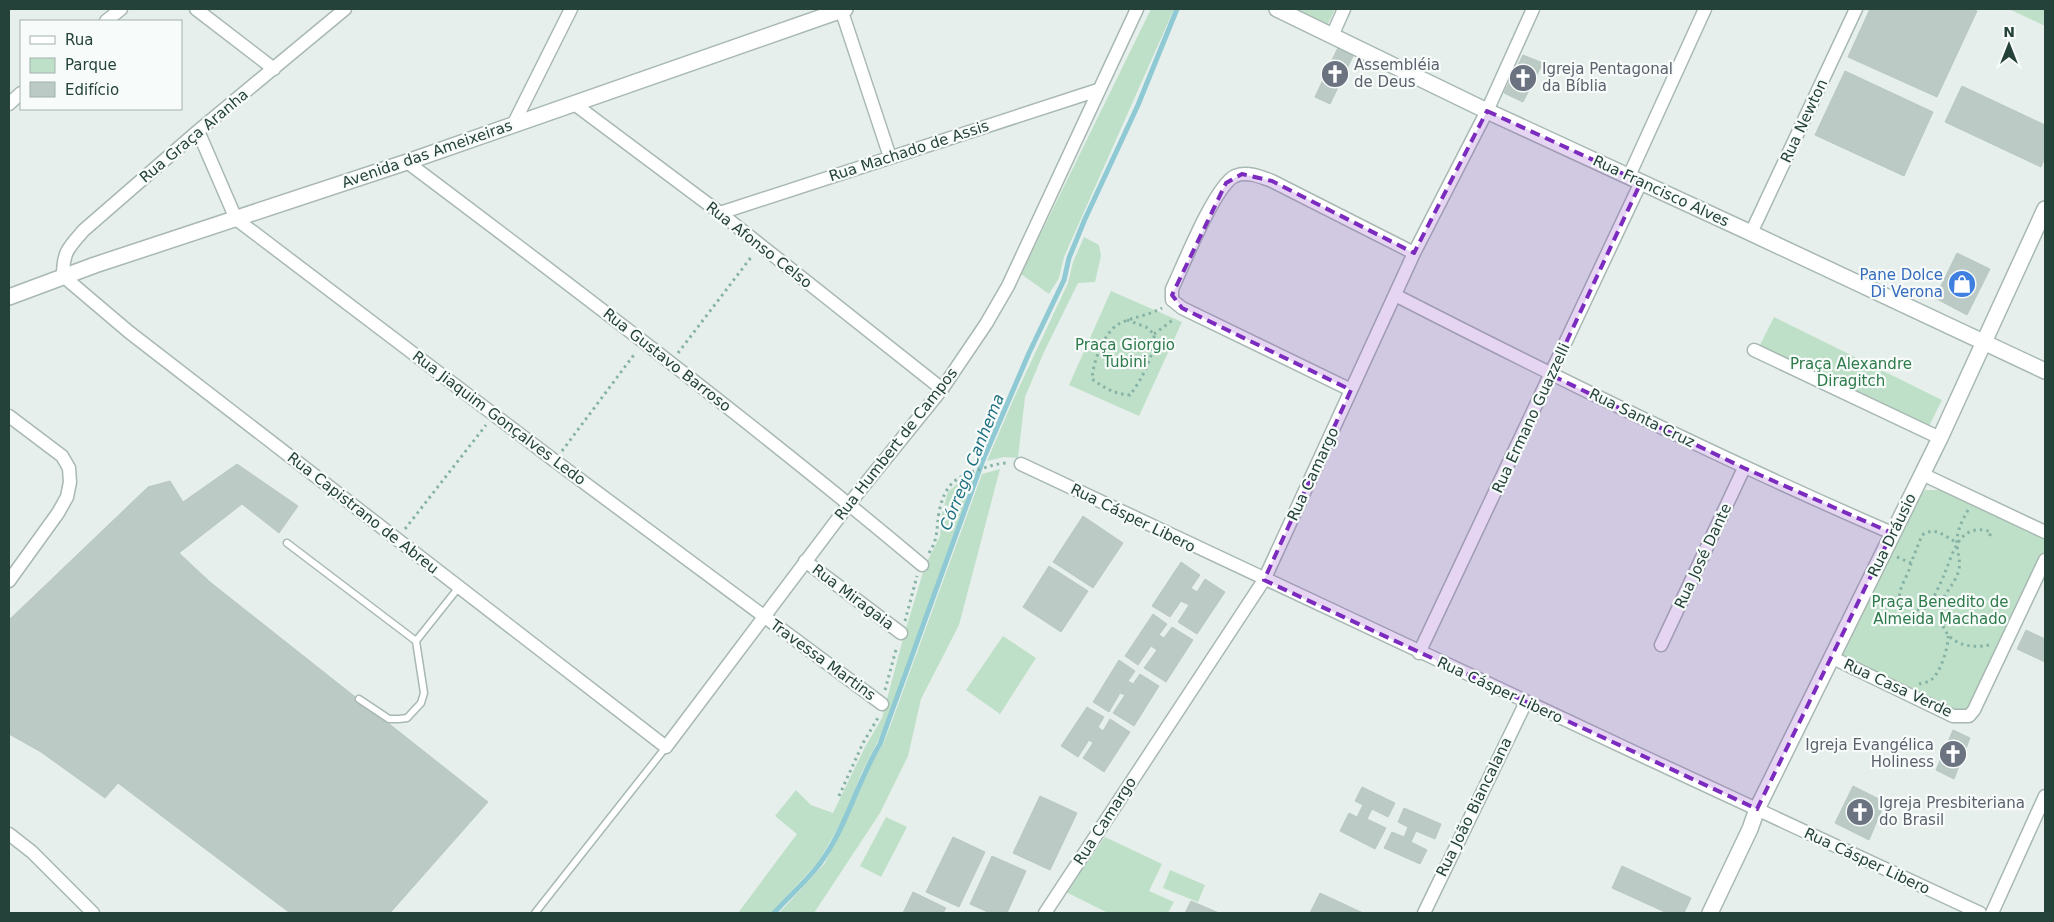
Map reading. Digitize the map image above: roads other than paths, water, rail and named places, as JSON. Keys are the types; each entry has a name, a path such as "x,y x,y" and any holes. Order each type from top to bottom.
{"street":[{"path":"107,20 121,9"},
{"path":"196,9 274,69"},
{"name":"Rua Graça Aranha","path":"63,276 63,258 70,246 84,230 198,131 345,9"},
{"path":"513,124 571,9"},
{"path":"842,9 890,157"},
{"name":"Avenida das Ameixeiras","path":"9,298 63,276 407,162 842,9"},
{"name":"Rua Humbert de Campos","path":"666,747 849,504 942,389 986,324 1008,286 1137,9"},
{"name":"Rua Francisco Alves","path":"1277,9 1487,111 2045,371"},
{"path":"1332,36 1344,9"},
{"name":"Rua Camargo","path":"1045,913 1264,580 1414,253 1487,111 1533,9"},
{"name":"Rua Ermano Guazzelli","path":"1419,653 1551,375 1705,9"},
{"name":"Rua Newton","path":"1752,233 1856,9"},
{"name":"Rua Machado de Assis","path":"720,213 1098,90"},
{"path":"9,104 20,94"},
{"name":"Rua Afonso Celso","path":"573,103 720,213 942,389"},
{"path":"198,131 236,219"},
{"name":"Rua Gustavo Barroso","path":"407,162 671,362 849,504 922,565"},
{"path":"1351,390 1177,304 1172,289 1219,191 1234,177 1242,174 1255,175 1272,181 1414,253"},
{"name":"Rua Dráusio","path":"1710,913 1757,809 1940,438 2045,209"},
{"name":"Rua Jiaquim Gonçalves Ledo","path":"236,219 763,616"},
{"name":"Rua Capistrano de Abreu","path":"63,276 129,332 666,747"},
{"name":"Rua Santa Cruz","path":"1395,295 1551,375 1744,468 1892,533"},
{"path":"1754,350 1940,438"},
{"path":"9,416 62,456 69,468 70,482 67,497 58,513 9,581"},
{"name":"Rua Cásper Libero","path":"1022,464 1419,653 1980,913"},
{"name":"Rua José Dante","path":"1662,645 1744,468"},
{"path":"1922,474 2045,532"},
{"name":"Rua Casa Verde","path":"1832,658 1954,716 1969,716 1974,710 2045,560"},
{"name":"Rua Miragaia","path":"806,561 901,633"},
{"name":"Travessa Martins","path":"763,616 882,704"},
{"name":"Rua João Biancalana","path":"1424,913 1526,702"},
{"path":"1992,913 2045,796"},
{"path":"9,834 32,852 93,913"}],"lane":[{"path":"287,543 416,641 424,693 421,704 407,718 389,719 359,699"},
{"path":"416,641 459,587"},
{"path":"535,913 666,747"}],"waterway":[{"name":"Córrego Canhema","path":"774,913 810,875 830,848 880,744 983,460 1029,353 1064,280 1069,258 1085,219 1138,105 1177,9"}],"place":[{"name":"Assembléia de Deus","path":"1335,74"},
{"name":"Igreja Pentagonal da Bíblia","path":"1523,78"},
{"name":"Pane Dolce Di Verona","path":"1962,284"},
{"name":"Igreja Evangélica Holiness","path":"1953,754"},
{"name":"Igreja Presbiteriana do Brasil","path":"1860,812"}],"park label":[{"name":"Praça Giorgio Tubini","path":"1125,354"},
{"name":"Praça Alexandre Diragitch","path":"1851,372"},
{"name":"Praça Benedito de Almeida Machado","path":"1940,610"}]}
